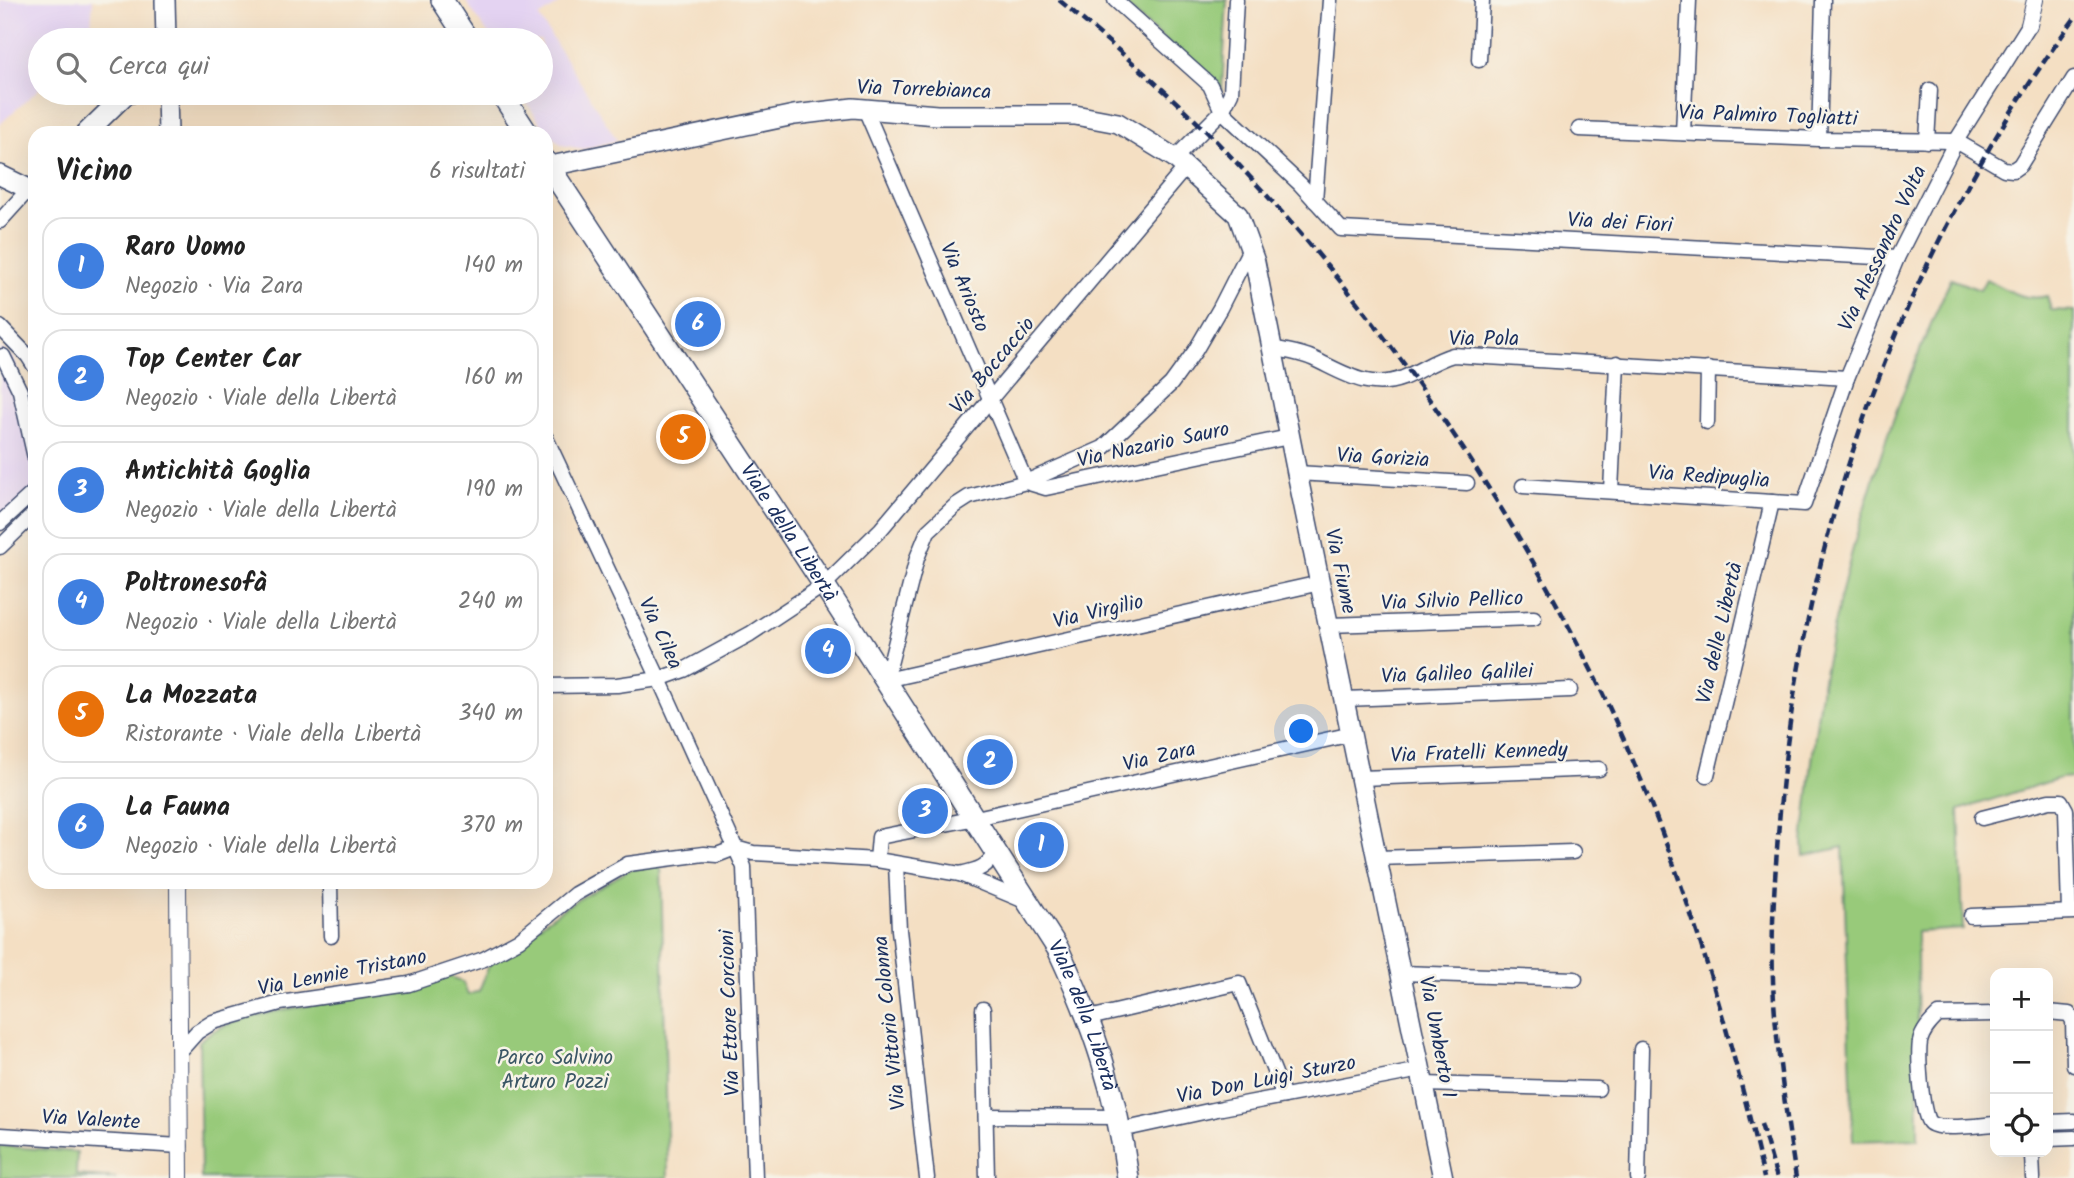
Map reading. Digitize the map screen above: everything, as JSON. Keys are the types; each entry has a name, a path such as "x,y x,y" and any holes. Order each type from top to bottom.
{"main road":[{"path":"165,0 166,28"},
{"path":"442,0 460,28"},
{"path":"93,126 115,105"},
{"path":"167,105 168,126"},
{"path":"509,105 522,126"},
{"name":"Via Torrebianca","path":"553,164 794,115 853,108 937,115 1075,115 1118,123 1180,163 1238,215 1251,247"},
{"name":"Viale della Libertà","path":"553,174 886,680 1058,949 1089,1018 1106,1069 1128,1178"},
{"path":"0,175 28,186"},
{"name":"Via Fiume","path":"1251,247 1387,905"},
{"name":"Via Umberto I","path":"1387,905 1443,1178"}],"street":[{"path":"1115,0 1210,85 1222,111 1315,201"},
{"path":"1222,111 1231,93 1236,0"},
{"path":"1315,201 1331,0"},
{"path":"1479,60 1482,0"},
{"path":"1683,133 1689,0"},
{"path":"1819,139 1823,0"},
{"path":"2029,24 2035,0"},
{"name":"Via Alessandro Volta","path":"1804,504 1847,378 1897,258 1956,141 2029,24"},
{"path":"1956,141 2004,169 2017,168 2074,78"},
{"path":"1927,141 1930,90"},
{"name":"Via Ariosto","path":"865,109 1026,482"},
{"name":"Via Boccaccio","path":"553,686 617,685 659,679 684,670 750,634 824,585 881,528 990,400 1222,111"},
{"name":"Via Palmiro Togliatti","path":"1579,129 1819,139 1956,141"},
{"path":"0,221 28,193"},
{"name":"Via dei Fiori","path":"1315,201 1341,229 1897,258"},
{"path":"886,680 914,569 928,531 955,506 970,497 1026,482 1103,448 1171,384 1208,330 1251,247"},
{"path":"0,327 28,357"},
{"name":"Via Pola","path":"1272,348 1312,358 1341,374 1377,383 1402,378 1435,360 1453,355 1847,378"},
{"path":"1,354 20,391 28,427"},
{"path":"1611,491 1617,363"},
{"path":"1707,422 1708,369"},
{"name":"Via Nazario Sauro","path":"1026,482 1046,488 1289,437"},
{"name":"Via Cilea","path":"553,453 735,848"},
{"name":"Via Gorizia","path":"1297,473 1467,483"},
{"name":"Via Redipuglia","path":"1523,486 1804,504"},
{"path":"0,523 28,497"},
{"name":"Via delle Libertà","path":"1707,775 1772,502"},
{"path":"0,547 28,520"},
{"name":"Via Virgilio","path":"886,680 1320,583"},
{"name":"Via Silvio Pellico","path":"1329,625 1534,618"},
{"name":"Via Galileo Galilei","path":"1345,699 1570,690"},
{"name":"Via Zara","path":"877,860 879,836 975,818 1352,734"},
{"name":"Via Fratelli Kennedy","path":"1361,778 1599,769"},
{"path":"1971,916 2071,911 2066,810 2061,801 2049,801 1982,818"},
{"name":"Via Lennie Tristano","path":"180,1051 197,1032 214,1022 280,1003 409,984 484,959 520,940 575,894 628,864 717,855 735,848 753,853 877,860 960,874 1029,903"},
{"name":"Via Ettore Corcioni","path":"735,848 744,867 745,879 755,1178"},
{"path":"960,874 975,871 990,863 996,850"},
{"path":"1376,858 1573,852"},
{"name":"Via Vittorio Colonna","path":"896,864 899,930 927,1178"},
{"path":"178,889 180,1178"},
{"path":"330,889 331,936"},
{"path":"1401,973 1575,979"},
{"path":"1089,1018 1239,983 1284,1096"},
{"path":"983,1009 987,1178"},
{"path":"2053,1012 2069,1014 2073,1021 2074,1065"},
{"path":"1990,1014 1938,1015 1920,1040 1923,1112 1930,1123 1941,1126 1990,1124"},
{"path":"1637,1178 1641,1049"},
{"name":"Via Don Luigi Sturzo","path":"986,1116 1119,1124 1284,1096 1422,1077 1598,1089"},
{"path":"2053,1122 2074,1121"},
{"name":"Via Valente","path":"0,1135 180,1146"},
{"path":"2053,1139 2074,1138"},
{"path":"2032,1157 2033,1178"}],"shaded area":[{"path":"0,0 93,0 91,28 28,28 28,99 0,124"},
{"path":"465,0 565,0 539,17 546,28 484,28"},
{"path":"553,39 617,140 583,149 562,145 553,138 553,126 542,126 528,105 553,105"},
{"path":"0,347 15,360 28,411 28,506 0,533"}],"green space":[{"path":"1119,0 1227,0 1222,90 1213,82"},
{"path":"1951,279 1980,290 1986,279 2023,296 2047,296 2051,310 2074,311 2074,777 2060,778 1959,810 1963,929 1917,932 1918,1139 1853,1141 1843,847 1804,856 1803,842 1812,758 1824,673 1860,522 1910,374"},
{"name":"Parco Salvino Arturo Pozzi","path":"661,864 668,1178 201,1178 199,1042 212,1032 256,1016 380,994 442,976 463,982 468,995 479,991 491,960 567,906 629,870"},
{"path":"0,1146 77,1152 76,1175 116,1178 0,1178"}],"railway":[{"path":"1059,0 1119,51 1216,141 1321,257 1416,381 1503,511 1543,579 1611,711 1665,841 1730,1042 1764,1178"},
{"path":"1796,1178 1776,1023 1773,929 1780,810 1793,703 1813,598 1839,495 1873,394 1913,296 1960,201 2014,108 2074,19"},
{"path":"1761,1124 1777,1178"}],"place":[{"name":"La Fauna","path":"698,324"},
{"name":"La Mozzata","path":"683,437"},
{"name":"Poltronesofà","path":"828,651"},
{"name":"Top Center Car","path":"990,762"},
{"name":"Antichità Goglia","path":"925,811"},
{"name":"Raro Uomo","path":"1041,845"}]}
